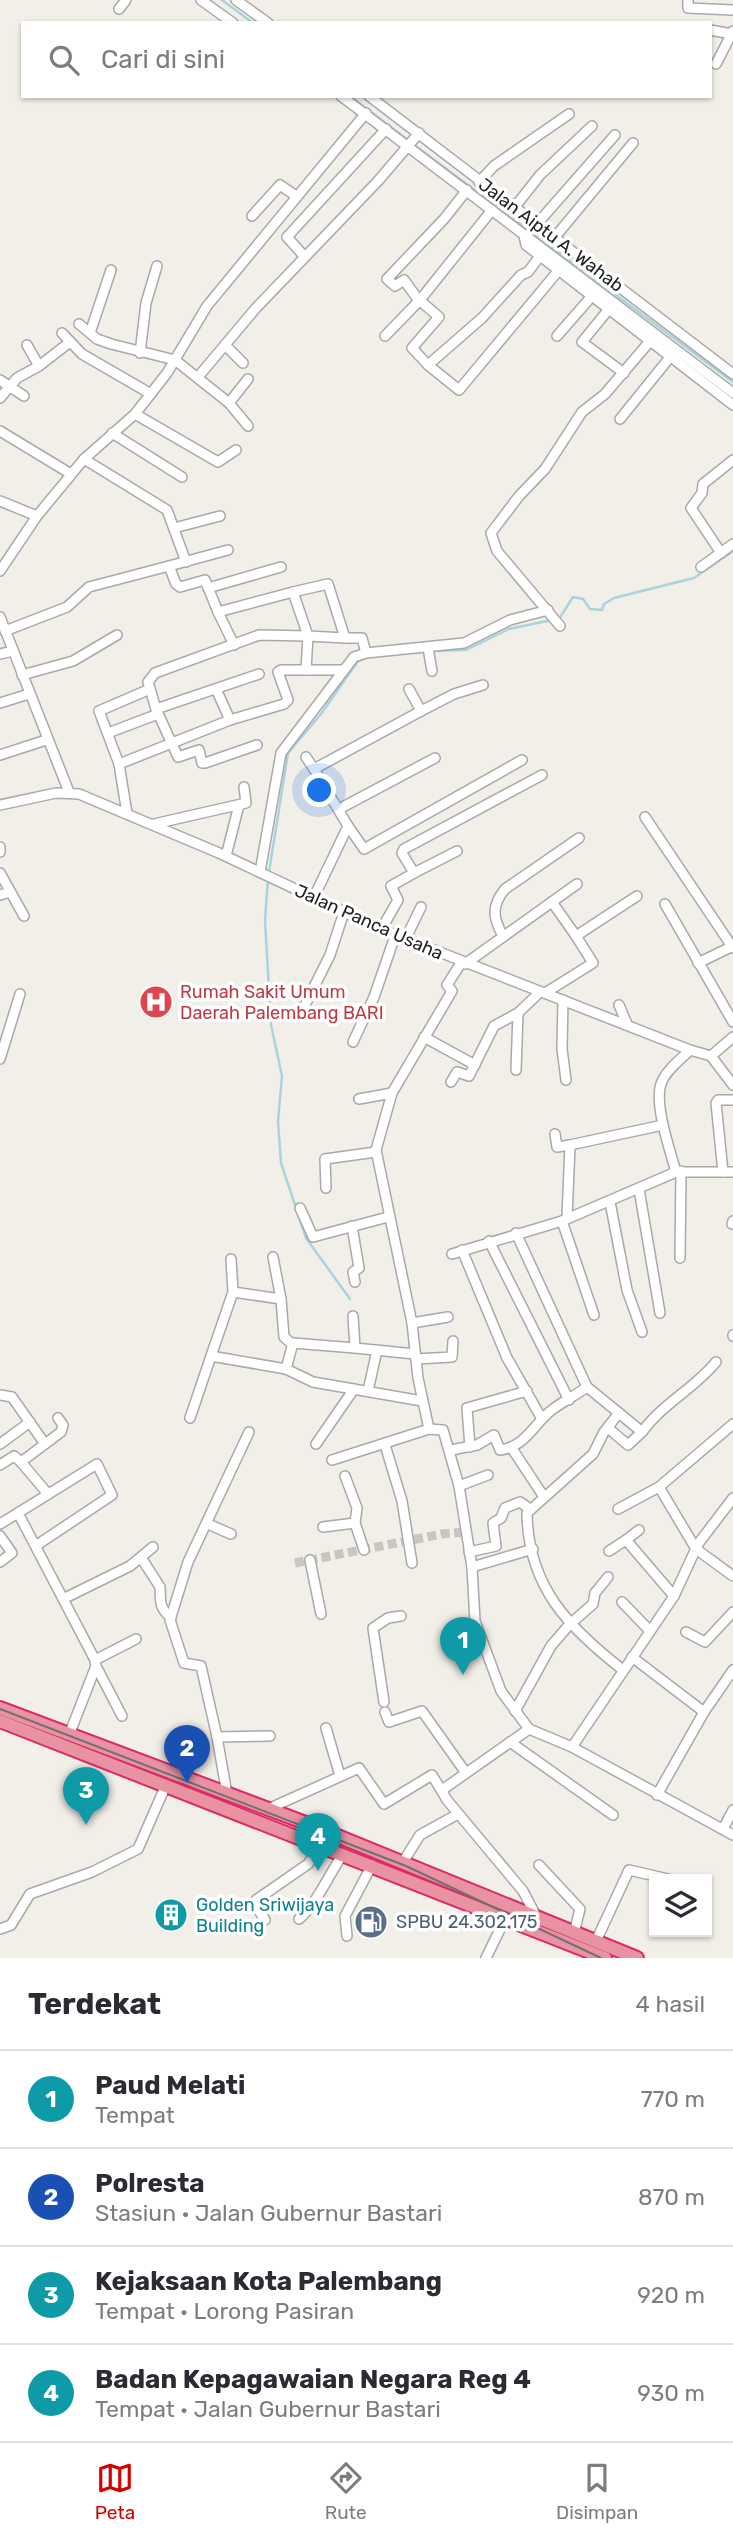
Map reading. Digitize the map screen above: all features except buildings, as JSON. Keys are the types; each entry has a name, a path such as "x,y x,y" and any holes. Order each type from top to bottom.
{"highway":[{"path":"0,1708 303,1822 637,1958"},
{"path":"0,1721 605,1958"},
{"path":"297,1837 303,1822"}],"street":[{"path":"119,9 126,0"},
{"path":"201,0 230,21"},
{"path":"236,0 265,21"},
{"path":"688,4 730,6"},
{"path":"712,30 732,32 716,64"},
{"path":"344,98 410,145 722,388 733,405"},
{"name":"Jalan Aiptu A. Wahab","path":"372,98 732,374"},
{"path":"1,566 37,516 84,459 135,414 175,360 207,306 366,113"},
{"path":"479,182 503,160 569,114"},
{"path":"514,208 540,175 592,126"},
{"path":"304,256 287,237 386,130"},
{"path":"198,377 304,256 419,134"},
{"path":"536,225 615,135"},
{"path":"555,237 633,143"},
{"path":"252,216 280,185 296,196"},
{"path":"467,190 444,219 388,278 395,286 404,280 419,300 439,317 412,348 428,365 459,390 559,270"},
{"path":"385,336 419,300 492,210"},
{"path":"524,235 524,243 671,356 733,393"},
{"path":"428,365 482,318 521,275 528,272 540,256"},
{"path":"140,353 146,303 157,266"},
{"path":"90,333 111,270"},
{"path":"557,336 592,296"},
{"path":"609,309 582,342 624,373"},
{"path":"79,324 97,339 140,353 175,360 229,403 248,426"},
{"path":"62,333 92,361 151,394"},
{"path":"261,872 281,753 354,657 366,653 428,652 464,643 510,620 555,619 498,551 491,533 519,496 545,469 582,412 603,396 651,340"},
{"path":"0,398 17,378 40,366 70,342"},
{"path":"27,345 40,366"},
{"path":"225,345 243,363"},
{"path":"620,419 671,356"},
{"path":"722,388 732,374"},
{"path":"229,403 248,379"},
{"path":"0,380 24,396"},
{"path":"135,414 218,462 236,450"},
{"path":"0,431 71,474"},
{"path":"113,433 182,477"},
{"path":"84,459 167,510 186,562"},
{"path":"722,553 691,509 702,493 703,484 733,460"},
{"path":"0,501 37,516"},
{"path":"174,528 220,516"},
{"path":"701,567 733,544"},
{"path":"5,631 67,607 92,586 228,550"},
{"path":"169,566 178,586 203,580 234,645"},
{"path":"208,587 281,567"},
{"path":"218,612 328,584 345,638"},
{"path":"293,592 308,636 306,670"},
{"path":"0,617 46,740 69,792 0,805"},
{"path":"22,675 73,661 117,635"},
{"path":"257,745 204,764 200,750 179,758 157,712 149,678 155,673 259,635 362,638 366,653"},
{"path":"0,654 13,651"},
{"path":"428,652 432,671"},
{"path":"119,764 230,720 284,704 288,700 279,671 342,670"},
{"path":"108,733 259,674"},
{"path":"314,769 421,710 482,685"},
{"path":"216,689 230,720"},
{"path":"409,689 421,710"},
{"path":"127,813 119,764 100,709 150,690"},
{"path":"0,703 29,694"},
{"path":"0,755 46,740"},
{"path":"306,757 363,849 522,760"},
{"path":"339,809 435,758"},
{"path":"414,873 402,853 404,849 542,775"},
{"path":"155,824 239,805 246,802 244,787"},
{"name":"Jalan Panca Usaha","path":"69,792 155,824 381,930 463,964 711,1056"},
{"path":"226,856 239,805"},
{"path":"645,817 733,947 698,963"},
{"path":"314,897 348,825"},
{"path":"503,936 494,915 498,898 505,889 579,838"},
{"path":"381,930 398,900 391,886 457,851"},
{"path":"0,873 24,916"},
{"path":"429,1429 422,1401 412,1323 376,1152 392,1093 452,991 447,985 463,964 577,884"},
{"path":"0,895 10,892"},
{"path":"576,936 637,896"},
{"path":"451,1082 457,1072 469,1076 494,1026 518,1013 543,992 593,962 552,902"},
{"path":"664,904 733,1022"},
{"path":"354,1042 400,938 422,907"},
{"path":"302,1013 330,955 344,912"},
{"path":"0,1059 20,994"},
{"path":"563,1000 562,1049 566,1080"},
{"path":"619,1005 627,1024"},
{"path":"516,1070 518,1013"},
{"path":"424,1037 475,1065"},
{"path":"733,1037 711,1056 733,1085"},
{"path":"681,1258 678,1172 663,1125 660,1086 665,1076 691,1050"},
{"path":"359,1099 392,1093"},
{"path":"452,1254 564,1220 678,1172 728,1172 716,1102 733,1100"},
{"path":"555,1135 557,1147 663,1125"},
{"path":"570,1145 564,1220 594,1315"},
{"path":"326,1188 325,1159 376,1152"},
{"path":"639,1189 660,1313"},
{"path":"610,1202 628,1290 642,1332"},
{"path":"300,1208 312,1237 388,1217"},
{"path":"352,1226 359,1268 353,1272 355,1282"},
{"path":"516,1233 587,1387 642,1432"},
{"path":"489,1241 569,1400"},
{"path":"463,1250 507,1358 542,1419"},
{"path":"272,1256 281,1299 284,1337 292,1344 377,1350 415,1357 452,1357 453,1341"},
{"path":"190,1418 233,1292 231,1259"},
{"path":"233,1292 281,1299"},
{"path":"353,1316 355,1348"},
{"path":"412,1323 448,1317"},
{"path":"286,1369 292,1344"},
{"path":"368,1391 377,1350"},
{"path":"211,1356 286,1369 308,1381 422,1401"},
{"path":"608,1427 628,1445 663,1407 703,1378 716,1362"},
{"path":"451,1450 470,1447 494,1435 500,1450 511,1447 527,1438 542,1419 587,1387"},
{"path":"316,1444 354,1389"},
{"path":"470,1447 467,1408 527,1391"},
{"path":"0,1395 12,1397 45,1444"},
{"path":"619,1413 593,1454 530,1508 527,1516 543,1581 569,1625 623,1670"},
{"path":"21,1462 63,1429 58,1418"},
{"path":"0,1444 30,1422"},
{"path":"618,1509 659,1487 733,1424"},
{"path":"332,1460 429,1429 443,1430 451,1450 472,1567 475,1621 497,1684 516,1711 529,1729 572,1747 733,1835"},
{"path":"171,1618 188,1562 249,1432"},
{"path":"385,1445 402,1501 412,1563"},
{"path":"511,1447 544,1497"},
{"path":"0,1465 15,1456 48,1494"},
{"path":"0,1524 92,1465 98,1464 112,1495 37,1545"},
{"path":"458,1486 488,1475"},
{"path":"345,1476 358,1511 355,1523 364,1550"},
{"path":"659,1487 695,1549 733,1576"},
{"path":"572,1747 674,1596 695,1549 733,1497"},
{"path":"469,1552 496,1546 494,1523 501,1519 505,1508 520,1502 530,1508"},
{"path":"18,1513 37,1545 122,1716"},
{"path":"323,1527 355,1523"},
{"path":"208,1524 231,1534"},
{"path":"609,1551 639,1530"},
{"path":"0,1536 12,1553 0,1563"},
{"path":"626,1539 674,1596"},
{"path":"63,1599 100,1583 142,1559 153,1547"},
{"path":"472,1567 533,1549"},
{"path":"142,1559 160,1588 157,1599 160,1608 171,1618 184,1664 201,1666 227,1794"},
{"path":"310,1560 321,1614"},
{"path":"516,1711 551,1646 569,1625 593,1604 595,1593 608,1577"},
{"path":"622,1602 650,1631"},
{"path":"686,1632 704,1642 733,1612"},
{"path":"401,1615 373,1628 389,1722 422,1711 466,1773"},
{"path":"69,1735 96,1663 136,1639"},
{"path":"632,1657 704,1712"},
{"path":"657,1794 704,1712 733,1670"},
{"path":"326,1728 340,1776"},
{"path":"442,1790 529,1729"},
{"path":"217,1737 270,1736"},
{"path":"510,1742 613,1815"},
{"path":"268,1809 363,1768 384,1804 431,1775 458,1814 513,1877 537,1918"},
{"path":"0,1929 11,1926 30,1894 92,1872 138,1849 166,1785"},
{"path":"723,1829 733,1810"},
{"path":"403,1862 420,1835 458,1814"},
{"path":"265,1920 256,1906 257,1900 307,1864 320,1846"},
{"path":"299,1919 314,1906 316,1896 343,1854"},
{"path":"539,1865 580,1909 574,1933"},
{"path":"347,1936 344,1920 372,1866"},
{"path":"596,1941 629,1870 649,1875"},
{"path":"486,1958 505,1919"}],"waterway":[{"path":"222,0 250,21"},
{"path":"353,98 409,141"},
{"path":"414,145 733,382"},
{"path":"559,619 573,597 583,599 590,609 602,610 604,604 614,598 694,578 733,551"},
{"path":"432,651 466,650 509,629 552,620"},
{"path":"269,872 288,753 321,714 358,661 366,658"},
{"path":"268,879 265,921 271,1025 282,1076 278,1121 281,1163 306,1238 350,1299"}],"tunnel":[{"path":"295,1563 442,1534 466,1532"}],"tram line":[{"path":"0,1709 406,1866 601,1958"}],"place":[{"name":"Rumah Sakit Umum Daerah Palembang BARI","path":"156,1002"},
{"name":"Paud Melati","path":"463,1675"},
{"name":"Polresta","path":"187,1783"},
{"name":"Kejaksaan Kota Palembang","path":"86,1825"},
{"name":"Badan Kepagawaian Negara Reg 4","path":"318,1871"},
{"name":"Golden Sriwijaya Building","path":"171,1915"},
{"name":"SPBU 24.302.175","path":"371,1922"}]}
